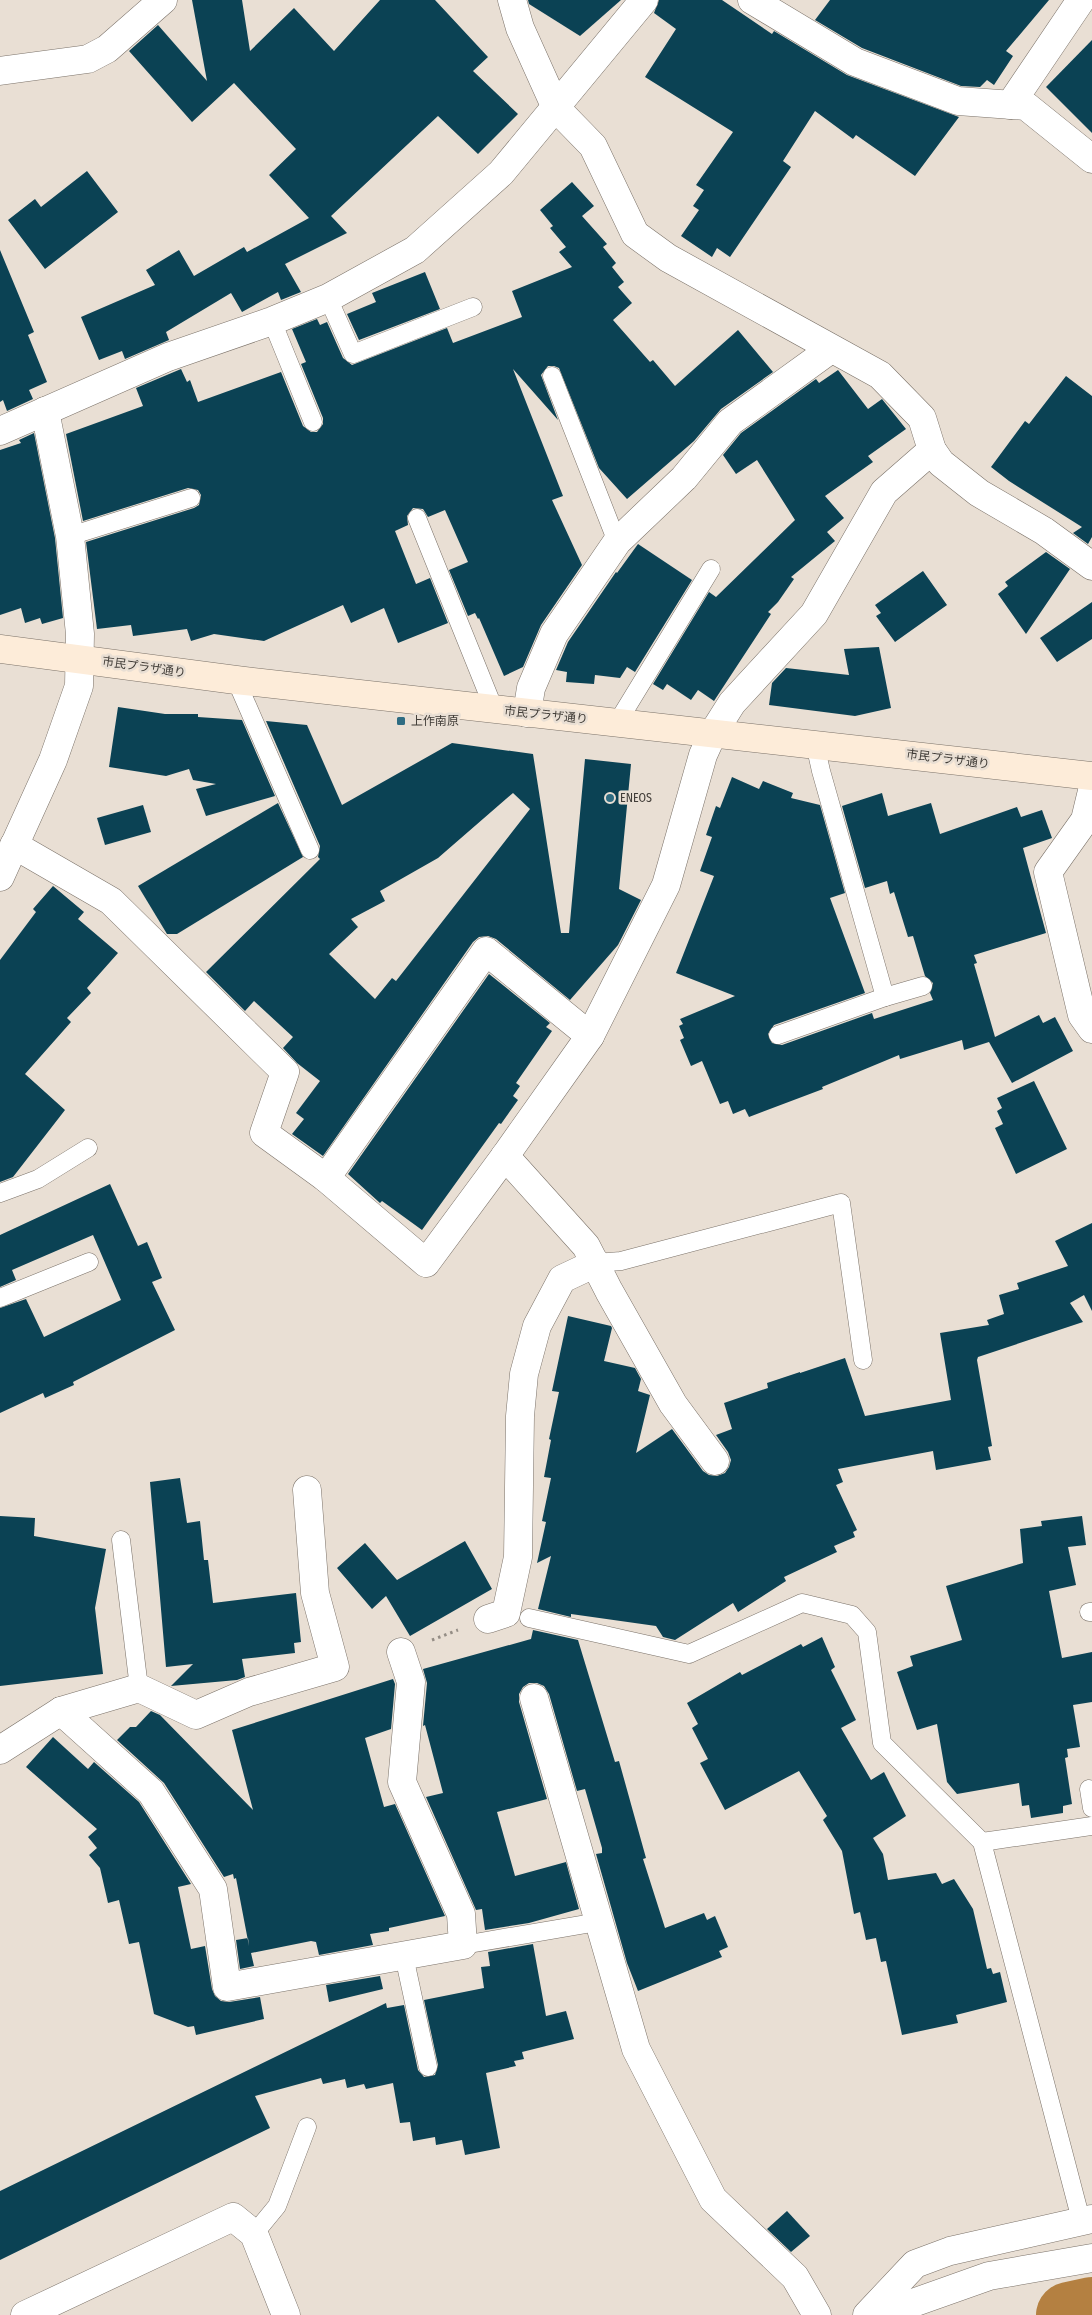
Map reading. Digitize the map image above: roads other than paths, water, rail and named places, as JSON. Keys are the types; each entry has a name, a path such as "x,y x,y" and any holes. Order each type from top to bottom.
{"street":[{"path":"0,71 88,59 107,49 163,0"},
{"path":"512,0 520,28 556,108 593,146 634,234 668,258 831,349 880,374 922,418 932,450 941,463 979,494 1044,531 1092,566"},
{"path":"0,431 168,357 272,321 328,298 415,250 501,173 644,0"},
{"path":"752,0 855,62 958,101 1026,106 1092,159"},
{"path":"1010,105 1081,0"},
{"path":"527,712 531,688 554,634 617,542 684,478 730,422 831,349"},
{"path":"0,877 53,760 69,719 79,686 81,658 70,536 45,411"},
{"path":"14,845 111,900 285,1072 264,1133 326,1178 426,1263 590,1036 666,885 703,755 713,733 732,704 814,614 884,492 932,450"},
{"name":"市民プラザ通り","path":"0,649 81,658 236,680 1092,776"},
{"path":"1092,792 1085,820 1048,872 1082,1015 1092,1029"},
{"path":"326,1178 486,951 590,1036"},
{"path":"505,1156 586,1246 609,1291 673,1404 715,1461"},
{"path":"508,1616 518,1557 520,1416 524,1374 536,1326 562,1279 596,1263"},
{"path":"0,1750 61,1711 139,1688 196,1715 249,1692 335,1667 315,1593 307,1490"},
{"path":"61,1711 151,1792 213,1889 227,1987 463,1945 461,1914 402,1782 411,1682 401,1652"},
{"path":"534,1698 636,2049 713,2199 795,2278 817,2315"},
{"path":"25,2315 233,2217 254,2234 286,2315"},
{"path":"867,2315 916,2264 950,2251 1087,2220"},
{"path":"879,2315 989,2276 1092,2258"}],"lane":[{"path":"328,298 353,354 473,307"},
{"path":"272,321 313,422"},
{"path":"552,376 617,542"},
{"path":"70,536 191,498"},
{"path":"417,518 494,709"},
{"path":"617,723 711,569"},
{"path":"236,680 310,850"},
{"path":"815,744 885,997"},
{"path":"778,1035 885,997 923,986"},
{"path":"0,1193 38,1179 88,1148"},
{"path":"596,1263 622,1261 841,1203 863,1360"},
{"path":"0,1298 89,1262"},
{"path":"121,1540 139,1688"},
{"path":"508,1616 689,1654 802,1603 852,1615 867,1632 882,1743 982,1842 1006,1943 1087,2220"},
{"path":"1089,1789 1092,1808"},
{"path":"982,1842 1092,1826"},
{"path":"463,1945 598,1922"},
{"path":"404,1956 428,2067"},
{"path":"254,2234 277,2206 307,2127"}],"waterway":[{"path":"1069,2315 1092,2310"}],"place":[{"name":"上作南原","path":"401,721"},
{"name":"ENEOS","path":"610,798"}]}
